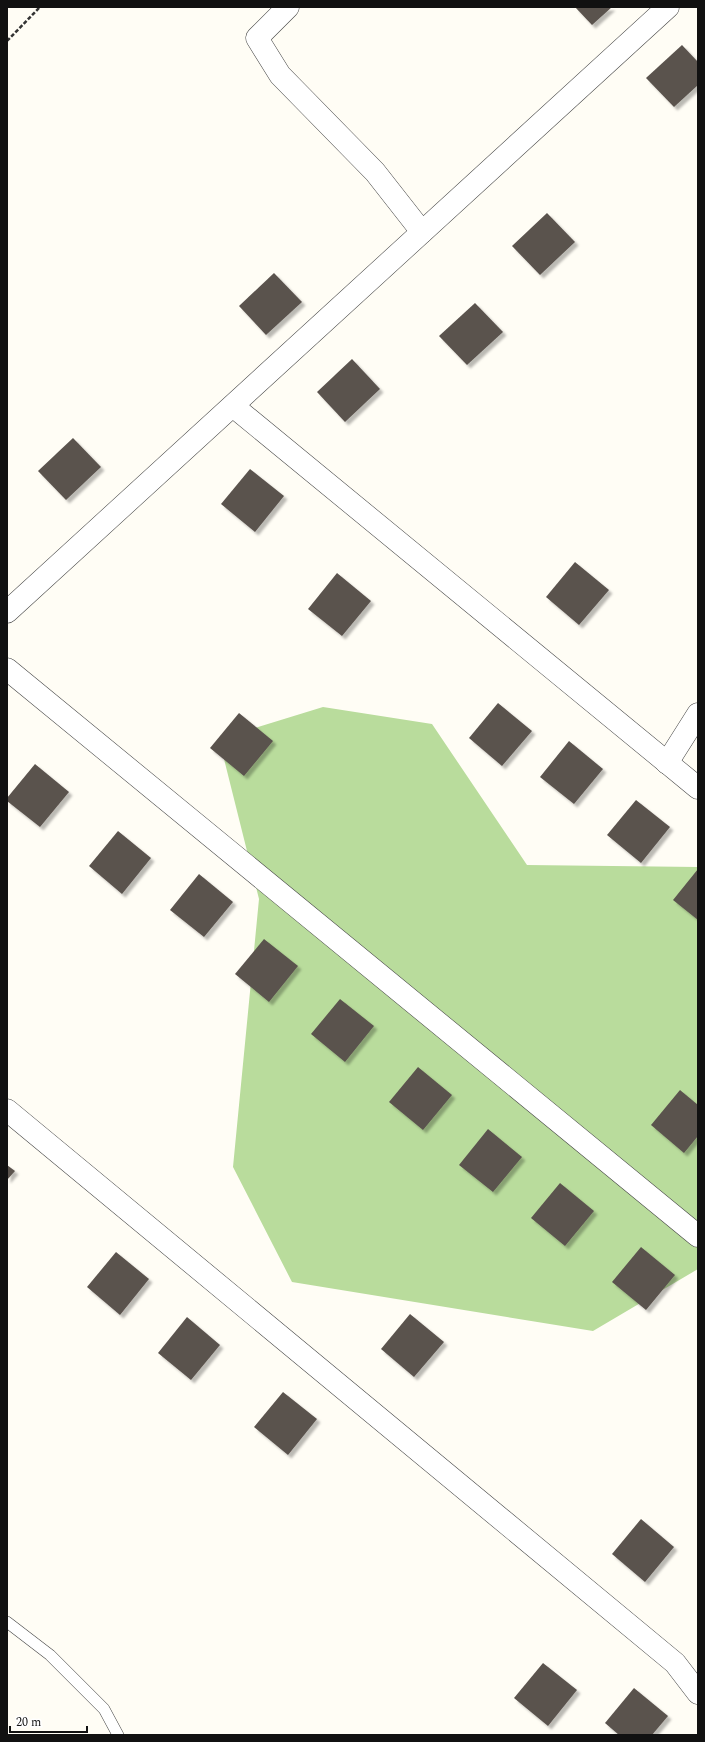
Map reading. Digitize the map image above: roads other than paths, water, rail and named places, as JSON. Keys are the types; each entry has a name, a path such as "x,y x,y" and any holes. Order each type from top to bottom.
{"street":[{"path":"288,7 257,38 280,75 375,172 422,232"},
{"path":"7,612 668,7"},
{"path":"233,406 698,788"},
{"path":"7,669 698,1236"},
{"path":"668,763 698,714"},
{"path":"7,1110 675,1663 698,1693"}],"lane":[{"path":"7,1622 50,1655 104,1709 118,1735"}]}
